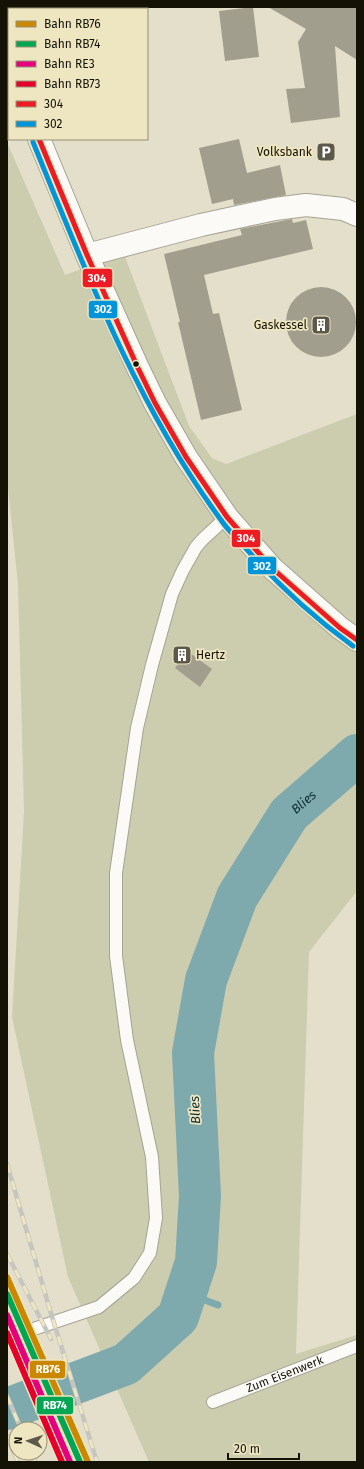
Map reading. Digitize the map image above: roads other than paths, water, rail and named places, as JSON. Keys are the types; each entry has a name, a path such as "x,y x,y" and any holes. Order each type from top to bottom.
{"main road":[{"path":"39,140 87,255 156,403 186,457 227,517 272,568 349,634"},
{"path":"87,255 201,225 275,209 306,205 344,208 357,215"}],"lane":[{"path":"7,1338 100,1307 134,1278 150,1253 156,1218 152,1158 127,1040 116,956 116,873 136,728 170,601 183,570 196,547 227,517"},
{"name":"Zum Eisenwerk","path":"213,1402 357,1346"}],"waterway":[{"name":"Blies","path":"7,1409 126,1364 178,1317 196,1262 200,1196 193,1053 206,980 237,897 289,814 357,755"},
{"path":"186,1293 218,1305"}],"railway":[{"path":"7,1164 97,1462"},
{"path":"7,1254 51,1339"},
{"path":"7,1396 18,1421"},
{"path":"7,1436 18,1462"}],"rail line":[{"name":"RB76","path":"7,1277 88,1462"},
{"name":"RB74","path":"7,1294 80,1462"},
{"name":"RE3","path":"7,1315 70,1462"},
{"name":"RB73","path":"7,1333 62,1462"}],"place":[{"name":"Volksbank","path":"326,152"},
{"name":"Gaskessel","path":"321,325"},
{"name":"Hertz","path":"182,655"}]}
